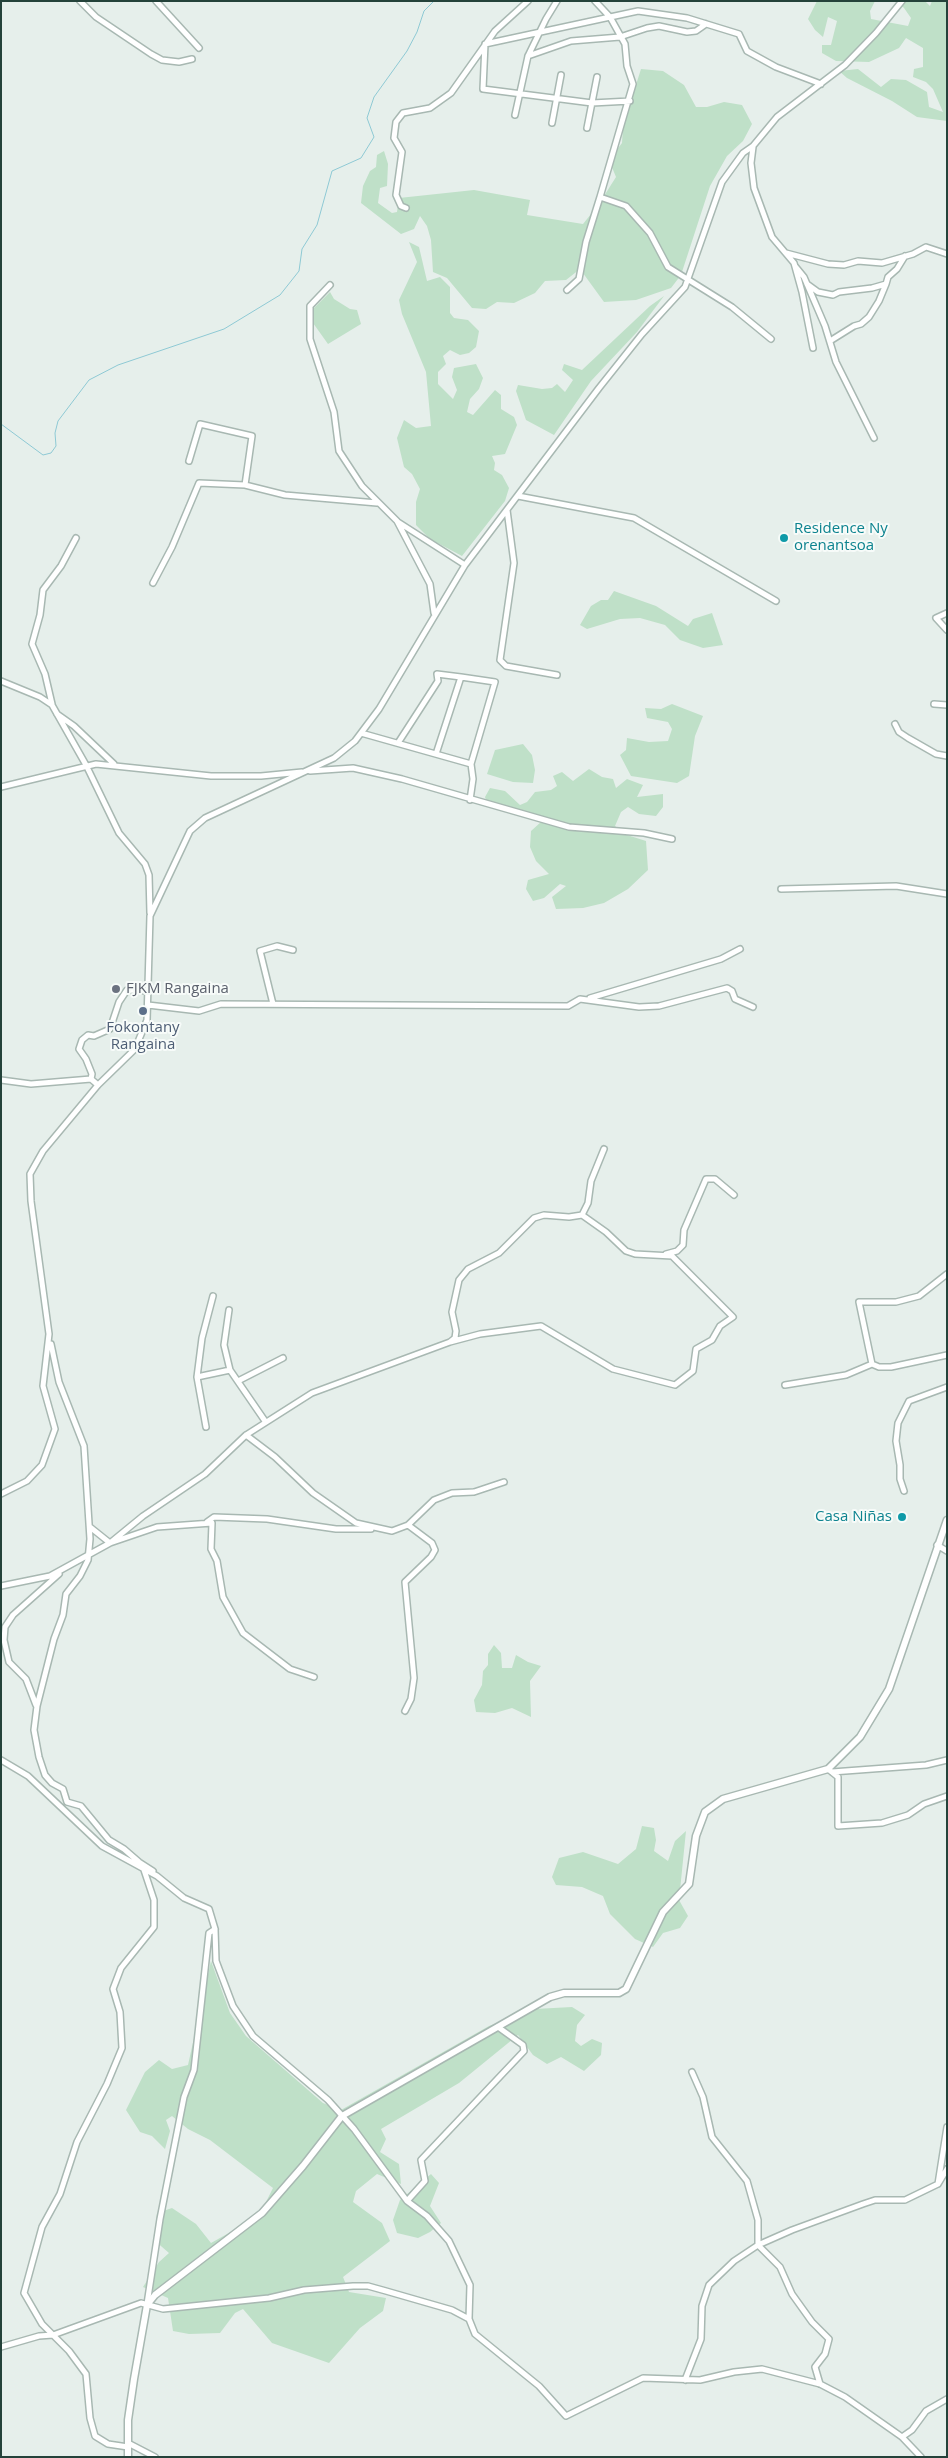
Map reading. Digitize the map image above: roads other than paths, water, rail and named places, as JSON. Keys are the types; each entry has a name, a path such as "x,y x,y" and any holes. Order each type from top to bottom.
{"street":[{"path":"80,1 96,17 162,60 179,62 192,60"},
{"path":"156,1 199,48"},
{"path":"406,208 401,206 396,195 402,152 394,138 396,122 403,113 430,108 441,102 467,72 495,30 528,1"},
{"path":"515,115 528,56 557,1"},
{"path":"567,290 579,279 586,242 630,101 633,84 627,66 625,44 610,17 595,1"},
{"path":"150,916 190,831 205,818 334,758 355,741 379,709 434,614 466,565 621,359 685,287 686,278 722,182 743,153 753,146 777,117 844,65 876,33 902,1"},
{"path":"485,44 638,11 687,18 739,34 747,51 776,67 821,84"},
{"path":"528,56 571,41 620,37 659,26 687,32 696,31 706,24"},
{"path":"485,44 483,89 592,103 630,101"},
{"path":"552,123 561,75"},
{"path":"587,128 598,77"},
{"path":"753,146 751,163 754,188 772,237 794,263 807,284 830,341 836,362 874,438"},
{"path":"600,197 626,206 650,233 668,267 732,307 771,339"},
{"path":"785,253 828,264 844,264 858,261 882,263 926,247 947,254"},
{"path":"830,341 854,326 862,324 869,317 879,301 888,277 897,269 905,256"},
{"path":"794,263 813,348"},
{"path":"330,284 310,306 310,339 334,412 340,451 362,486 397,522 466,565"},
{"path":"807,284 818,292 833,295 886,284"},
{"path":"189,461 200,424 252,436 245,485"},
{"path":"153,583 172,547 199,482 245,485 285,495 377,503"},
{"path":"518,496 634,518 776,601"},
{"path":"507,510 514,564 500,660 506,666 557,675"},
{"path":"397,522 430,584 434,614"},
{"path":"76,538 61,566 43,590 40,615 32,644 46,674 48,695 52,705 86,765 119,832 145,864 149,875 149,991 147,1020 135,1049 98,1085 43,1150 30,1174 49,1334 59,1382 82,1438 90,1526 88,1555 80,1576 66,1594 63,1615 54,1639 37,1706 34,1730 45,1775 52,1783 63,1789 67,1802 81,1806 109,1840 124,1849 184,1898 208,1910 215,1929 216,1961 233,2006 253,2036 328,2100 354,2129 407,2201 427,2216 449,2241 470,2285 469,2319 475,2334 539,2386 566,2416 643,2378 700,2380 734,2372 762,2369 820,2384 845,2397 902,2437 921,2457"},
{"path":"947,612 936,618 947,630"},
{"path":"398,743 438,681 438,674 494,682 471,764 473,779 470,800"},
{"path":"436,754 461,677"},
{"path":"1,681 40,697 52,705"},
{"path":"934,704 947,705"},
{"path":"57,714 74,726 114,764"},
{"path":"895,724 899,732 908,738 936,754 947,756"},
{"path":"361,733 471,764"},
{"path":"1,787 86,765 114,764 140,769 211,776 261,776 353,768 402,779 569,827 644,833 672,839"},
{"path":"781,889 896,886 947,894"},
{"path":"273,1004 260,951 277,946 292,950"},
{"path":"588,999 721,959 740,949"},
{"path":"148,1005 198,1012 221,1004 563,1006 572,1005 580,999 588,999 639,1007 659,1006 727,988 732,991 735,999 753,1007"},
{"path":"91,1079 92,1074 86,1059 79,1049 82,1040 88,1035 94,1036 110,1028 119,1002 127,990 149,991"},
{"path":"1,1080 31,1084 91,1079 98,1085"},
{"path":"582,1215 588,1203 592,1181 604,1150"},
{"path":"450,1342 455,1338 456,1331 452,1312 459,1280 468,1269 499,1253 534,1218 544,1215 569,1217 582,1215 606,1232 626,1251 635,1254 664,1254 677,1251 683,1245 684,1230 706,1179 715,1180 734,1195"},
{"path":"110,1543 143,1516 205,1474 246,1435 265,1421 312,1393 450,1342 480,1334 541,1326 613,1370 675,1385 693,1371 696,1349 712,1340 720,1326 733,1317 672,1256 664,1254"},
{"path":"872,1364 859,1302 896,1302 919,1296 947,1274"},
{"path":"206,1427 197,1377 202,1338 213,1296"},
{"path":"229,1310 224,1345 230,1370 265,1421"},
{"path":"1,1494 27,1481 42,1465 55,1429 43,1386 49,1334"},
{"path":"785,1385 846,1375 872,1364 879,1367 891,1367 947,1355"},
{"path":"238,1381 283,1358"},
{"path":"197,1377 230,1370"},
{"path":"904,1491 900,1479 896,1441 898,1423 910,1401 947,1387"},
{"path":"246,1435 275,1457 313,1493 356,1523 385,1530 392,1531 408,1525 434,1500 452,1493 474,1492 504,1482"},
{"path":"207,1522 214,1517 267,1519 336,1529 385,1530"},
{"path":"830,1770 860,1737 889,1689 947,1520"},
{"path":"1,1586 50,1576 110,1543 157,1527 212,1523 212,1549 217,1561 223,1597 243,1633 290,1669 314,1676"},
{"path":"405,1710 411,1699 414,1678 405,1582 431,1557 435,1550 432,1543 408,1525"},
{"path":"90,1526 110,1543"},
{"path":"937,1545 947,1551"},
{"path":"37,1706 26,1678 9,1662 4,1640 5,1626 13,1615 71,1564"},
{"path":"1,1760 28,1776 102,1846 157,1876"},
{"path":"147,2305 155,2295 262,2213 303,2166 342,2116 550,1997 564,1993 622,1992 629,1985 663,1912 689,1884 696,1836 706,1812 723,1799 830,1770 926,1765 947,1760"},
{"path":"830,1770 838,1777 838,1826 882,1823 908,1815 924,1804 947,1796"},
{"path":"144,1870 154,1900 154,1927 121,1968 113,1989 120,2012 122,2048 107,2084 78,2142 60,2194 42,2227 24,2293 42,2324 69,2350 87,2376 90,2418 95,2436 108,2444 128,2445 155,2457"},
{"path":"128,2457 128,2420 160,2219 184,2097 194,2070 209,1933 215,1929"},
{"path":"407,2201 425,2181 421,2160 524,2051 523,2045 498,2027"},
{"path":"692,2072 703,2097 712,2137 747,2181 758,2220 758,2245 780,2267 792,2294 812,2322 828,2339 825,2354 815,2367 820,2384"},
{"path":"938,2184 947,2127"},
{"path":"685,2380 700,2338 702,2306 710,2285 734,2261 758,2245 792,2230 863,2204 875,2200 905,2200 938,2184 947,2169"},
{"path":"1,2347 39,2336 52,2335 140,2303 163,2309 269,2298 304,2290 368,2286 452,2310 469,2319"},
{"path":"902,2437 912,2430 926,2411 947,2399"}],"waterway":[{"path":"1,424 43,455 51,453 56,446 55,433 58,421 89,380 118,365 224,329 280,295 299,271 302,249 317,225 332,171 361,158 374,137 367,118 374,97 407,51 417,32 424,11 434,1"}],"place":[{"name":"Residence Ny orenantsoa","path":"784,538"},
{"name":"FJKM Rangaina","path":"116,989"},
{"name":"Fokontany Rangaina","path":"143,1011"},
{"name":"Casa Niñas","path":"902,1517"}]}
